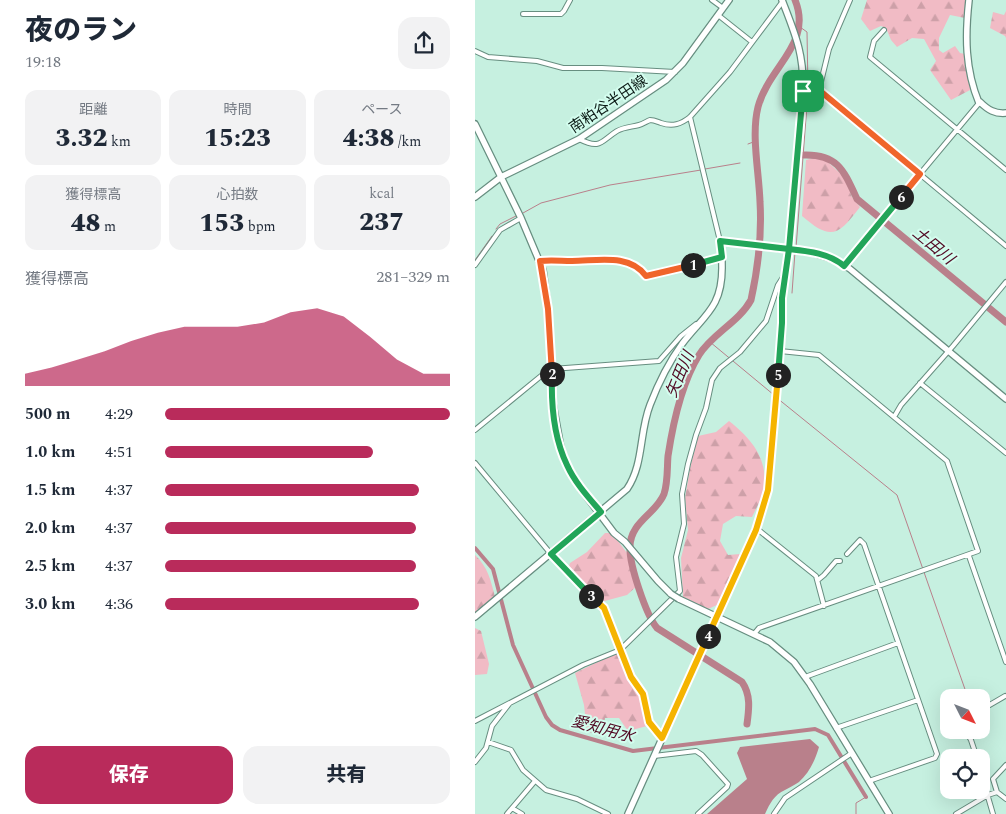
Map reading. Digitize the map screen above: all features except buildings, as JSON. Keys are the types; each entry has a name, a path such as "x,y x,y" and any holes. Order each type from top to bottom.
{"street":[{"path":"523,14 561,14 570,0"},
{"path":"712,0 723,8"},
{"name":"南粕谷半田線","path":"475,197 501,177 579,139 675,72 729,0"},
{"path":"819,90 829,49 850,0"},
{"path":"969,0 966,42 967,60 975,93 979,103 992,111 1006,113"},
{"path":"628,814 757,528 768,490 780,351 782,298 789,249 803,91 803,72 799,44 783,1"},
{"path":"579,139 588,143 600,143 616,132 649,120 671,125 680,124 690,117 730,72 783,1"},
{"path":"718,15 752,42"},
{"path":"884,30 874,41 870,57 1006,170"},
{"path":"475,51 488,57 537,61 563,68 675,72"},
{"path":"803,91 819,90 1006,246"},
{"path":"844,266 980,102"},
{"path":"475,617 622,495 634,479 638,466 644,424 650,404 672,360 684,341 712,308 720,292 722,257 720,241 690,117"},
{"path":"475,124 540,261 548,309 552,369 551,393 562,454 568,467 614,533 625,542 671,594 716,618 754,634 783,651 795,662 836,728 849,755 869,781 889,814"},
{"path":"475,265 500,230 521,218"},
{"path":"720,241 810,252 835,260 1006,400"},
{"path":"540,261 613,259 639,268 646,276 722,257"},
{"path":"475,721 595,659 620,650 680,591 676,557 684,524 682,494 688,464 696,435 707,408 713,380 720,368 740,352 766,321 778,285 785,274"},
{"path":"895,417 901,405 1006,282"},
{"path":"475,430 552,369 659,361 681,336 699,324"},
{"path":"754,634 759,628 969,556 977,553 978,549 950,465 936,451 819,356 780,351"},
{"path":"920,383 1006,453"},
{"path":"475,463 551,554 604,608 633,682 643,694 649,722 661,741"},
{"path":"757,528 811,570 818,580 824,606"},
{"path":"847,554 860,540 864,544 937,756 869,781"},
{"path":"969,556 1006,662"},
{"path":"818,580 824,576 836,561 840,561"},
{"path":"805,678 898,643"},
{"path":"990,705 1005,696"},
{"path":"836,728 918,700"},
{"path":"475,762 488,742 493,726 509,704"},
{"path":"488,742 511,750 523,770 549,792 577,798 608,814"},
{"path":"655,754 696,751 702,755 727,784 724,791 698,814"},
{"path":"774,814 785,798 849,755"},
{"path":"1006,765 993,779 997,792 1006,799"},
{"path":"507,814 535,781"},
{"path":"990,794 997,792"},
{"path":"956,814 980,799"},
{"path":"988,799 993,814"},
{"path":"512,808 523,814"}],"green space":[{"path":"867,0 967,0 965,18 950,15 939,38 939,50 943,53 955,46 960,53 965,54 966,70 972,89 951,100 930,70 936,61 924,39 912,38 897,47 891,40 886,28 881,26 870,31 861,19"},
{"path":"1006,11 1006,38 990,28 993,12 1004,15"},
{"path":"818,157 829,163 845,178 852,197 860,207 846,224 834,232 820,229 802,216 806,160"},
{"path":"729,421 752,443 761,460 764,470 763,491 752,517 736,516 723,524 720,541 728,555 740,554 717,605 708,609 683,597 681,558 688,530 685,498 698,436 716,432"},
{"path":"605,533 612,533 627,553 637,586 627,595 601,602 568,569 570,563 587,552"},
{"path":"475,555 486,569 495,597 475,613"},
{"path":"475,628 481,631 489,664 487,674 475,675"},
{"path":"618,652 630,682 642,698 647,726 628,731 619,718 605,718 602,737 587,731 584,705 575,673"}],"shaded area":[{"path":"810,739 819,747 809,770 799,782 775,797 765,814 707,814 747,779 737,753 740,747"}],"waterway":[{"name":"矢田川","path":"747,724 748,697 742,682 657,628 643,601 632,565 630,547 634,531 664,494 675,417 687,378 704,348 740,315 751,300 760,239 755,141 756,118 763,92 787,55 798,30 799,16 795,0"},
{"path":"800,27 807,32 808,88"},
{"path":"796,248 808,92"},
{"path":"748,144 756,141"},
{"name":"土田川","path":"804,155 816,155 832,161 848,180 857,199 1006,322"},
{"path":"705,169 740,163"},
{"path":"523,213 541,203 610,185 701,170"},
{"path":"496,229 500,224 516,216"},
{"path":"475,260 492,236"},
{"path":"792,293 795,252"},
{"path":"710,342 774,395"},
{"path":"777,398 897,495 965,689"},
{"name":"愛知用水","path":"475,548 493,569 513,645 546,717 552,725 560,730 633,751 815,729 828,735 866,797"},
{"path":"856,814 856,803 866,797"}],"route":[{"path":"803,91 793,185 789,249 720,241 722,257 646,276 641,269 613,259 540,261 548,309 552,369 551,393 562,454 581,488 601,512 551,554 604,608 633,682 643,694 649,722 662,738 756,530 768,490 782,323 782,298 789,249 823,255 844,266 920,174 819,90 803,91"}]}
